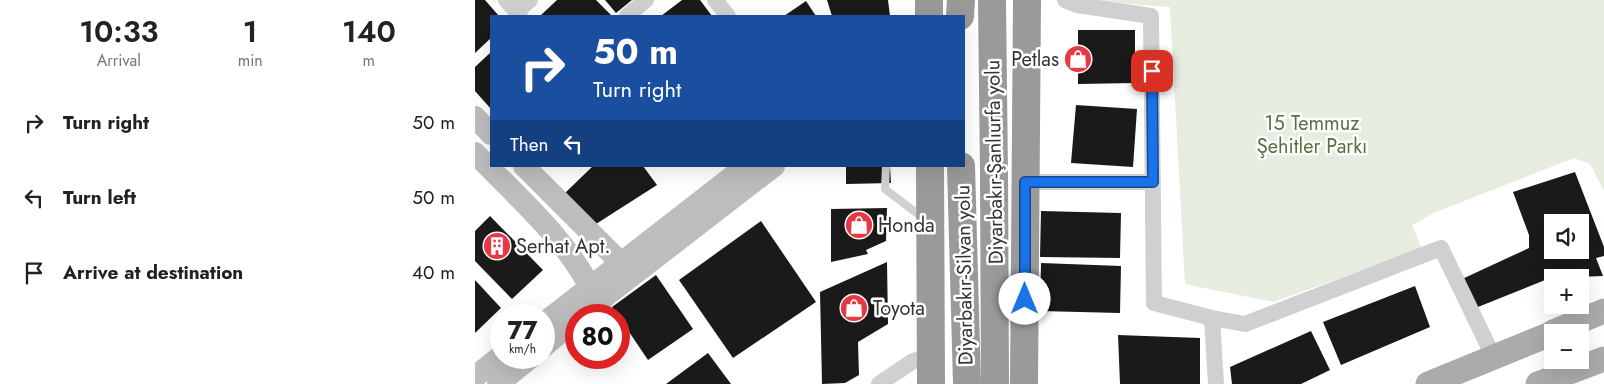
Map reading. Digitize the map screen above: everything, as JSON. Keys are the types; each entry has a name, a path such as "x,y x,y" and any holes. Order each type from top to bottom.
{"highway":[{"path":"929,0 929,15"},
{"path":"960,15 961,0"},
{"path":"1024,384 1027,0"},
{"name":"Diyarbakır-Şanlıurfa yolu","path":"993,8 995,384"},
{"path":"930,167 931,384"},
{"name":"Diyarbakır-Silvan yolu","path":"961,167 967,384"}],"main road":[{"path":"475,117 490,133"},
{"path":"475,153 560,241 589,301"},
{"path":"525,167 625,270"},
{"path":"625,270 773,167"},
{"path":"555,318 589,301 740,168"},
{"path":"1574,324 1604,311"},
{"path":"555,337 565,328"},
{"path":"1428,384 1544,337"},
{"path":"1538,384 1604,360"},
{"path":"475,377 490,365"},
{"path":"498,384 516,369"}],"street":[{"path":"514,9 530,0"},
{"path":"630,15 646,0"},
{"path":"715,0 727,15"},
{"path":"1065,0 1077,5 1151,16 1153,303 1245,324 1441,248 1494,358"},
{"path":"1025,182 1153,182"},
{"path":"1212,318 1216,384"},
{"path":"879,384 913,361 931,355"}],"lane":[{"path":"886,167 885,189 930,224"}],"green space":[{"name":"15 Temmuz Şehitler Parkı","path":"1076,0 1604,0 1604,191 1590,164 1574,158 1436,212 1412,225 1422,249 1273,302 1185,284 1170,7"}],"building":[{"path":"475,0 485,0 498,15 490,15 490,39 475,53"},
{"path":"557,0 596,0 611,15 541,15"},
{"path":"605,0 632,0 616,13"},
{"path":"682,0 700,0 711,15 662,15"},
{"path":"827,0 888,0 890,15 832,15"},
{"path":"806,1 815,15 785,15"},
{"path":"1078,30 1135,30 1135,83 1078,84"},
{"path":"490,53 490,108 475,91 475,67"},
{"path":"1076,105 1137,109 1133,167 1071,163"},
{"path":"592,167 644,167 657,185 596,224 565,193"},
{"path":"846,167 890,167 891,183 846,184"},
{"path":"1575,172 1604,247 1604,256 1596,258 1603,276 1589,277 1589,269 1544,269 1544,280 1473,309 1460,280 1529,248 1529,235 1513,192"},
{"name":"Honda","path":"887,208 886,241 866,250 868,254 831,262 831,209"},
{"path":"1041,211 1121,213 1120,258 1040,257"},
{"name":"Serhat Apt.","path":"490,216 543,270 512,299 475,261 475,231"},
{"path":"761,221 816,302 733,358 679,280"},
{"name":"Toyota","path":"887,262 888,324 858,342 859,375 845,383 822,384 820,292"},
{"path":"1041,263 1121,266 1120,313 1040,311"},
{"path":"656,275 693,329 648,360 630,333 630,304 616,304"},
{"path":"475,280 497,304 490,304 490,319 475,333"},
{"path":"1415,286 1430,327 1341,365 1323,322"},
{"path":"1311,331 1330,370 1301,384 1232,384 1230,367"},
{"path":"1118,335 1200,338 1200,384 1120,384"},
{"path":"708,353 731,384 666,384"}],"place":[{"name":"Petlas","path":"1078,59"},
{"name":"Honda","path":"859,225"},
{"name":"Serhat Apt.","path":"497,246"},
{"name":"Toyota","path":"854,308"}],"route":[{"path":"1025,299 1025,182 1153,182 1152,71"}]}
